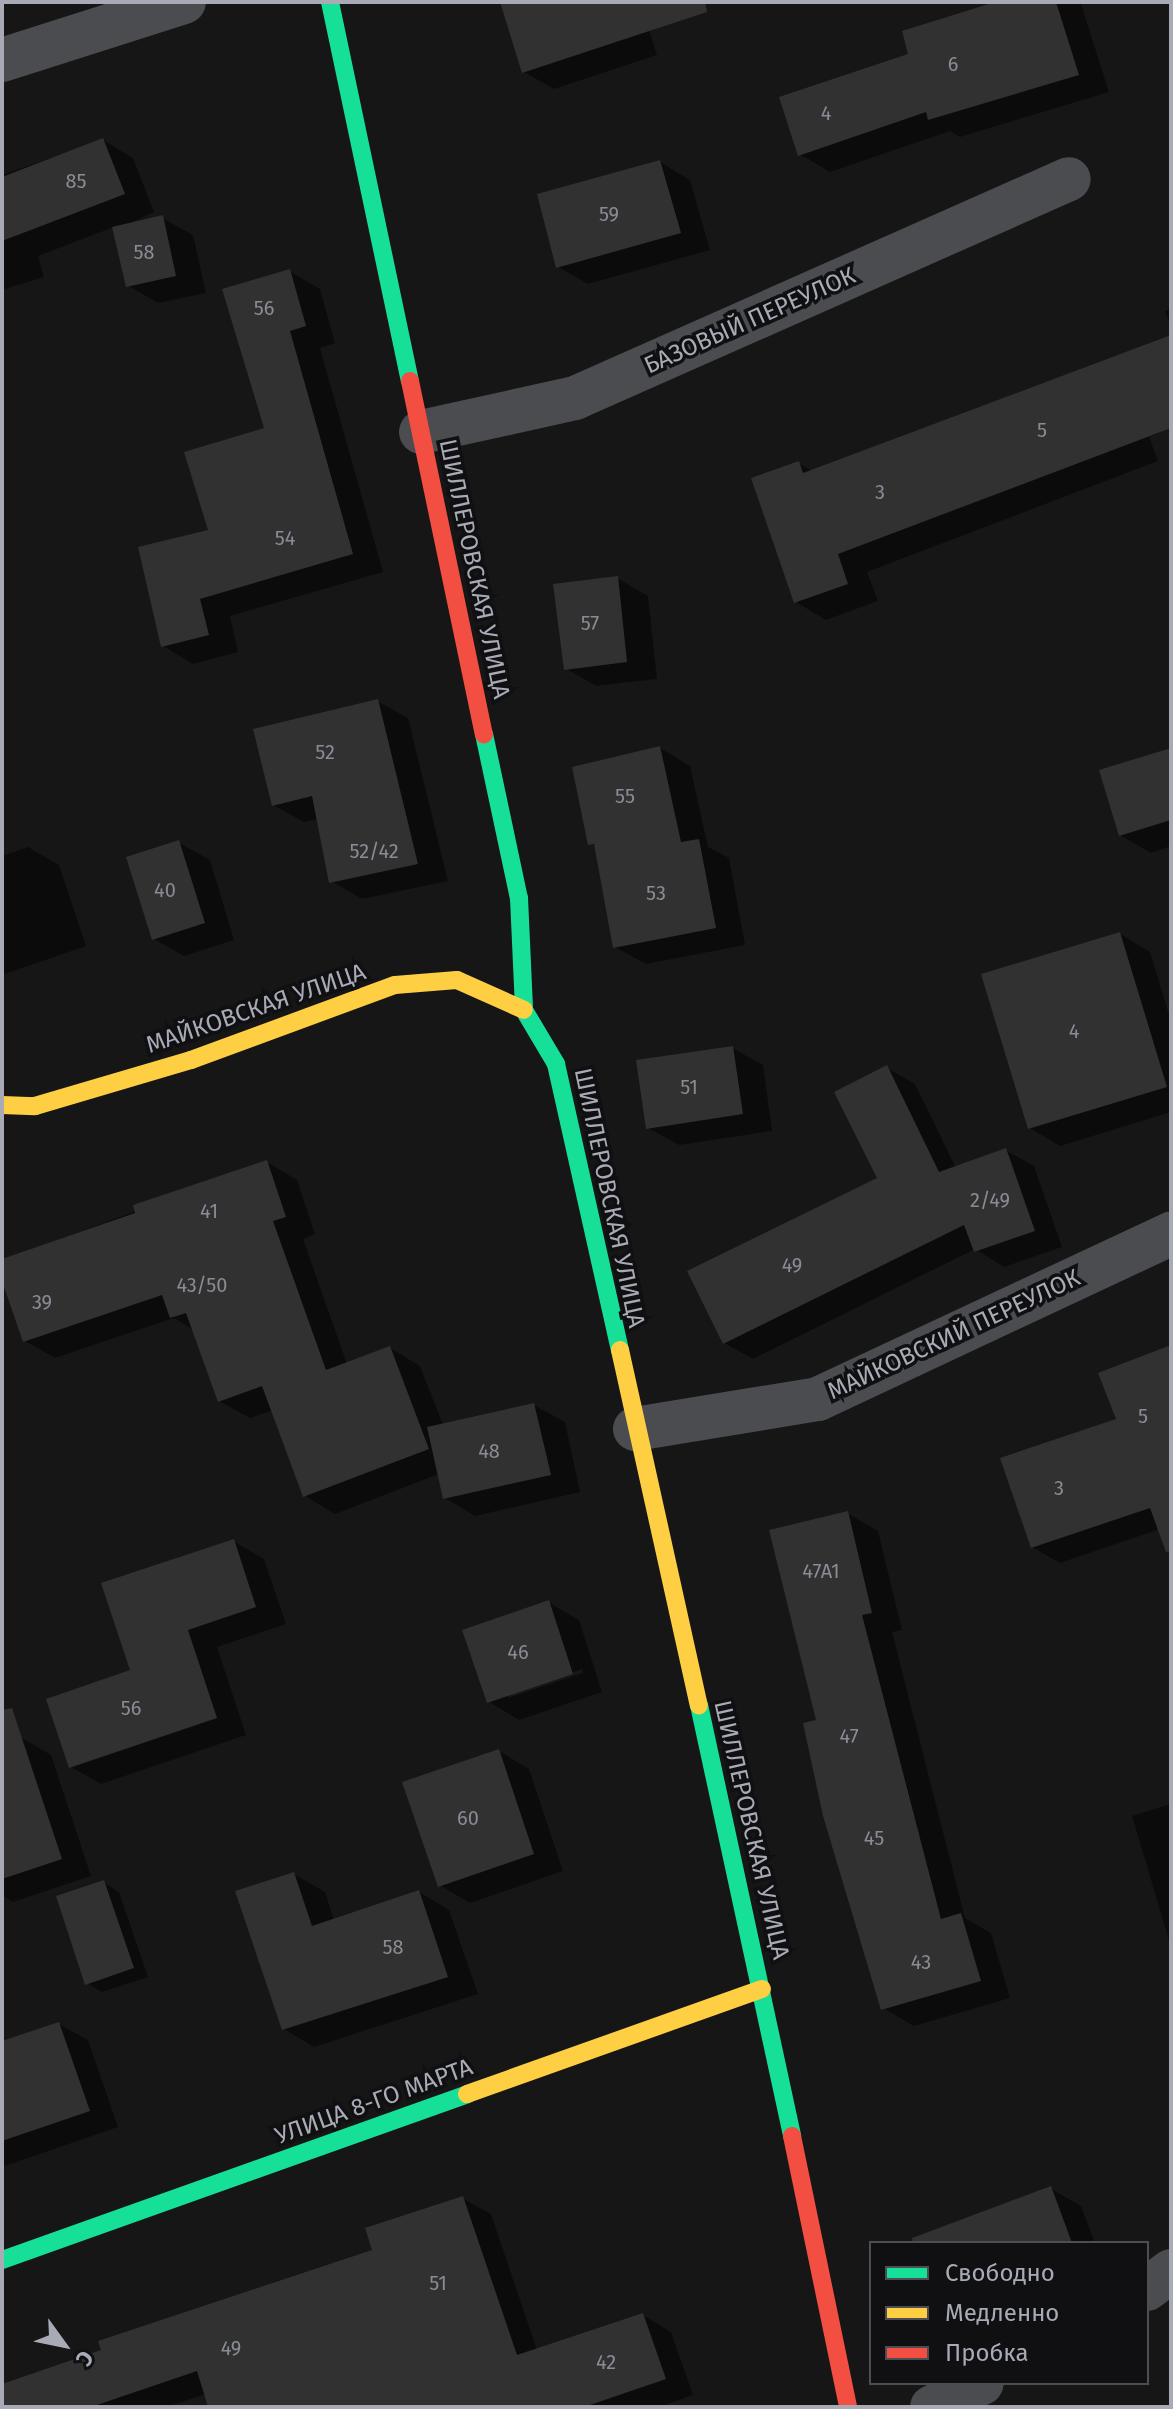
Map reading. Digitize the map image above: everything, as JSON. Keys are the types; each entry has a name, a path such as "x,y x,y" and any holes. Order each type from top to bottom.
{"street":[{"path":"2,60 184,2"},
{"name":"ШИЛЛЕРОВСКАЯ УЛИЦА","path":"330,2 519,898 524,1010 556,1064 762,1989 848,2407"},
{"name":"БАЗОВЫЙ ПЕРЕУЛОК","path":"421,432 575,398 1069,179"},
{"name":"МАЙКОВСКАЯ УЛИЦА","path":"2,1105 35,1106 191,1060 395,985 457,980 524,1010"},
{"name":"МАЙКОВСКИЙ ПЕРЕУЛОК","path":"635,1429 818,1399 1171,1234"},
{"name":"УЛИЦА 8-ГО МАРТА","path":"2,2260 762,1989"},
{"path":"1149,2288 1171,2271"},
{"path":"932,2407 978,2385"}],"building":[{"path":"500,2 705,2 707,12 522,73"},
{"path":"995,2 1056,2 1079,75 928,120 926,112 798,156 779,97 908,54 902,31"},
{"path":"103,138 125,194 2,241 2,177"},
{"path":"660,160 681,233 556,268 537,194"},
{"path":"163,215 176,276 126,287 112,227"},
{"path":"290,269 306,326 290,331 353,554 200,599 209,635 161,647 138,547 208,530 184,452 264,428 222,289"},
{"path":"1171,335 1171,428 838,554 848,584 794,603 751,478 799,461 803,473"},
{"path":"618,576 627,662 564,670 553,584"},
{"path":"378,699 418,864 329,883 312,796 272,806 253,729"},
{"path":"660,746 681,842 699,839 716,928 613,948 594,844 588,845 572,767"},
{"path":"1171,748 1171,820 1119,836 1099,770"},
{"path":"179,840 205,923 152,940 126,857"},
{"path":"1120,932 1167,1087 1028,1129 981,974"},
{"path":"733,1046 743,1114 646,1129 636,1060"},
{"path":"887,1065 939,1172 1006,1148 1035,1231 974,1252 964,1225 723,1344 687,1271 877,1178 834,1092"},
{"path":"267,1160 286,1217 273,1221 326,1370 390,1346 429,1449 303,1497 262,1386 218,1402 186,1313 170,1318 162,1295 23,1342 2,1281 2,1259 135,1213 133,1205"},
{"path":"1171,1345 1171,1551 1166,1552 1150,1508 1031,1548 1000,1458 1116,1419 1098,1373"},
{"path":"534,1403 551,1475 443,1499 427,1427"},
{"path":"848,1511 872,1613 862,1615 941,1919 961,1913 981,1981 881,2010 823,1816 803,1723 816,1720 769,1530"},
{"path":"234,1539 256,1607 188,1630 217,1718 69,1768 46,1699 130,1670 101,1583"},
{"path":"549,1600 573,1674 487,1703 462,1630"},
{"path":"12,1708 62,1859 2,1879 2,1710"},
{"path":"499,1749 534,1854 438,1887 402,1782"},
{"path":"294,1872 312,1926 419,1890 448,1977 282,2030 235,1891"},
{"path":"104,1880 134,1968 85,1985 56,1896"},
{"path":"59,2022 90,2111 2,2141 2,2041"},
{"path":"1051,2186 1071,2241 913,2241 912,2238"},
{"path":"463,2196 517,2355 643,2313 666,2379 584,2407 208,2407 197,2371 91,2407 2,2407 2,2384 101,2350 98,2341 372,2250 365,2228"}],"traffic: fast":[{"path":"330,2 410,381"},
{"path":"484,734 519,898 524,1010 556,1064 620,1350"},
{"path":"699,1705 792,2136"},
{"path":"2,2260 467,2094"}],"traffic: slow":[{"path":"2,1105 35,1106 191,1060 395,985 457,980 524,1010"},
{"path":"620,1350 699,1705"},
{"path":"467,2094 762,1989"}],"traffic: jam":[{"path":"410,381 484,734"},
{"path":"792,2136 848,2407"}]}
